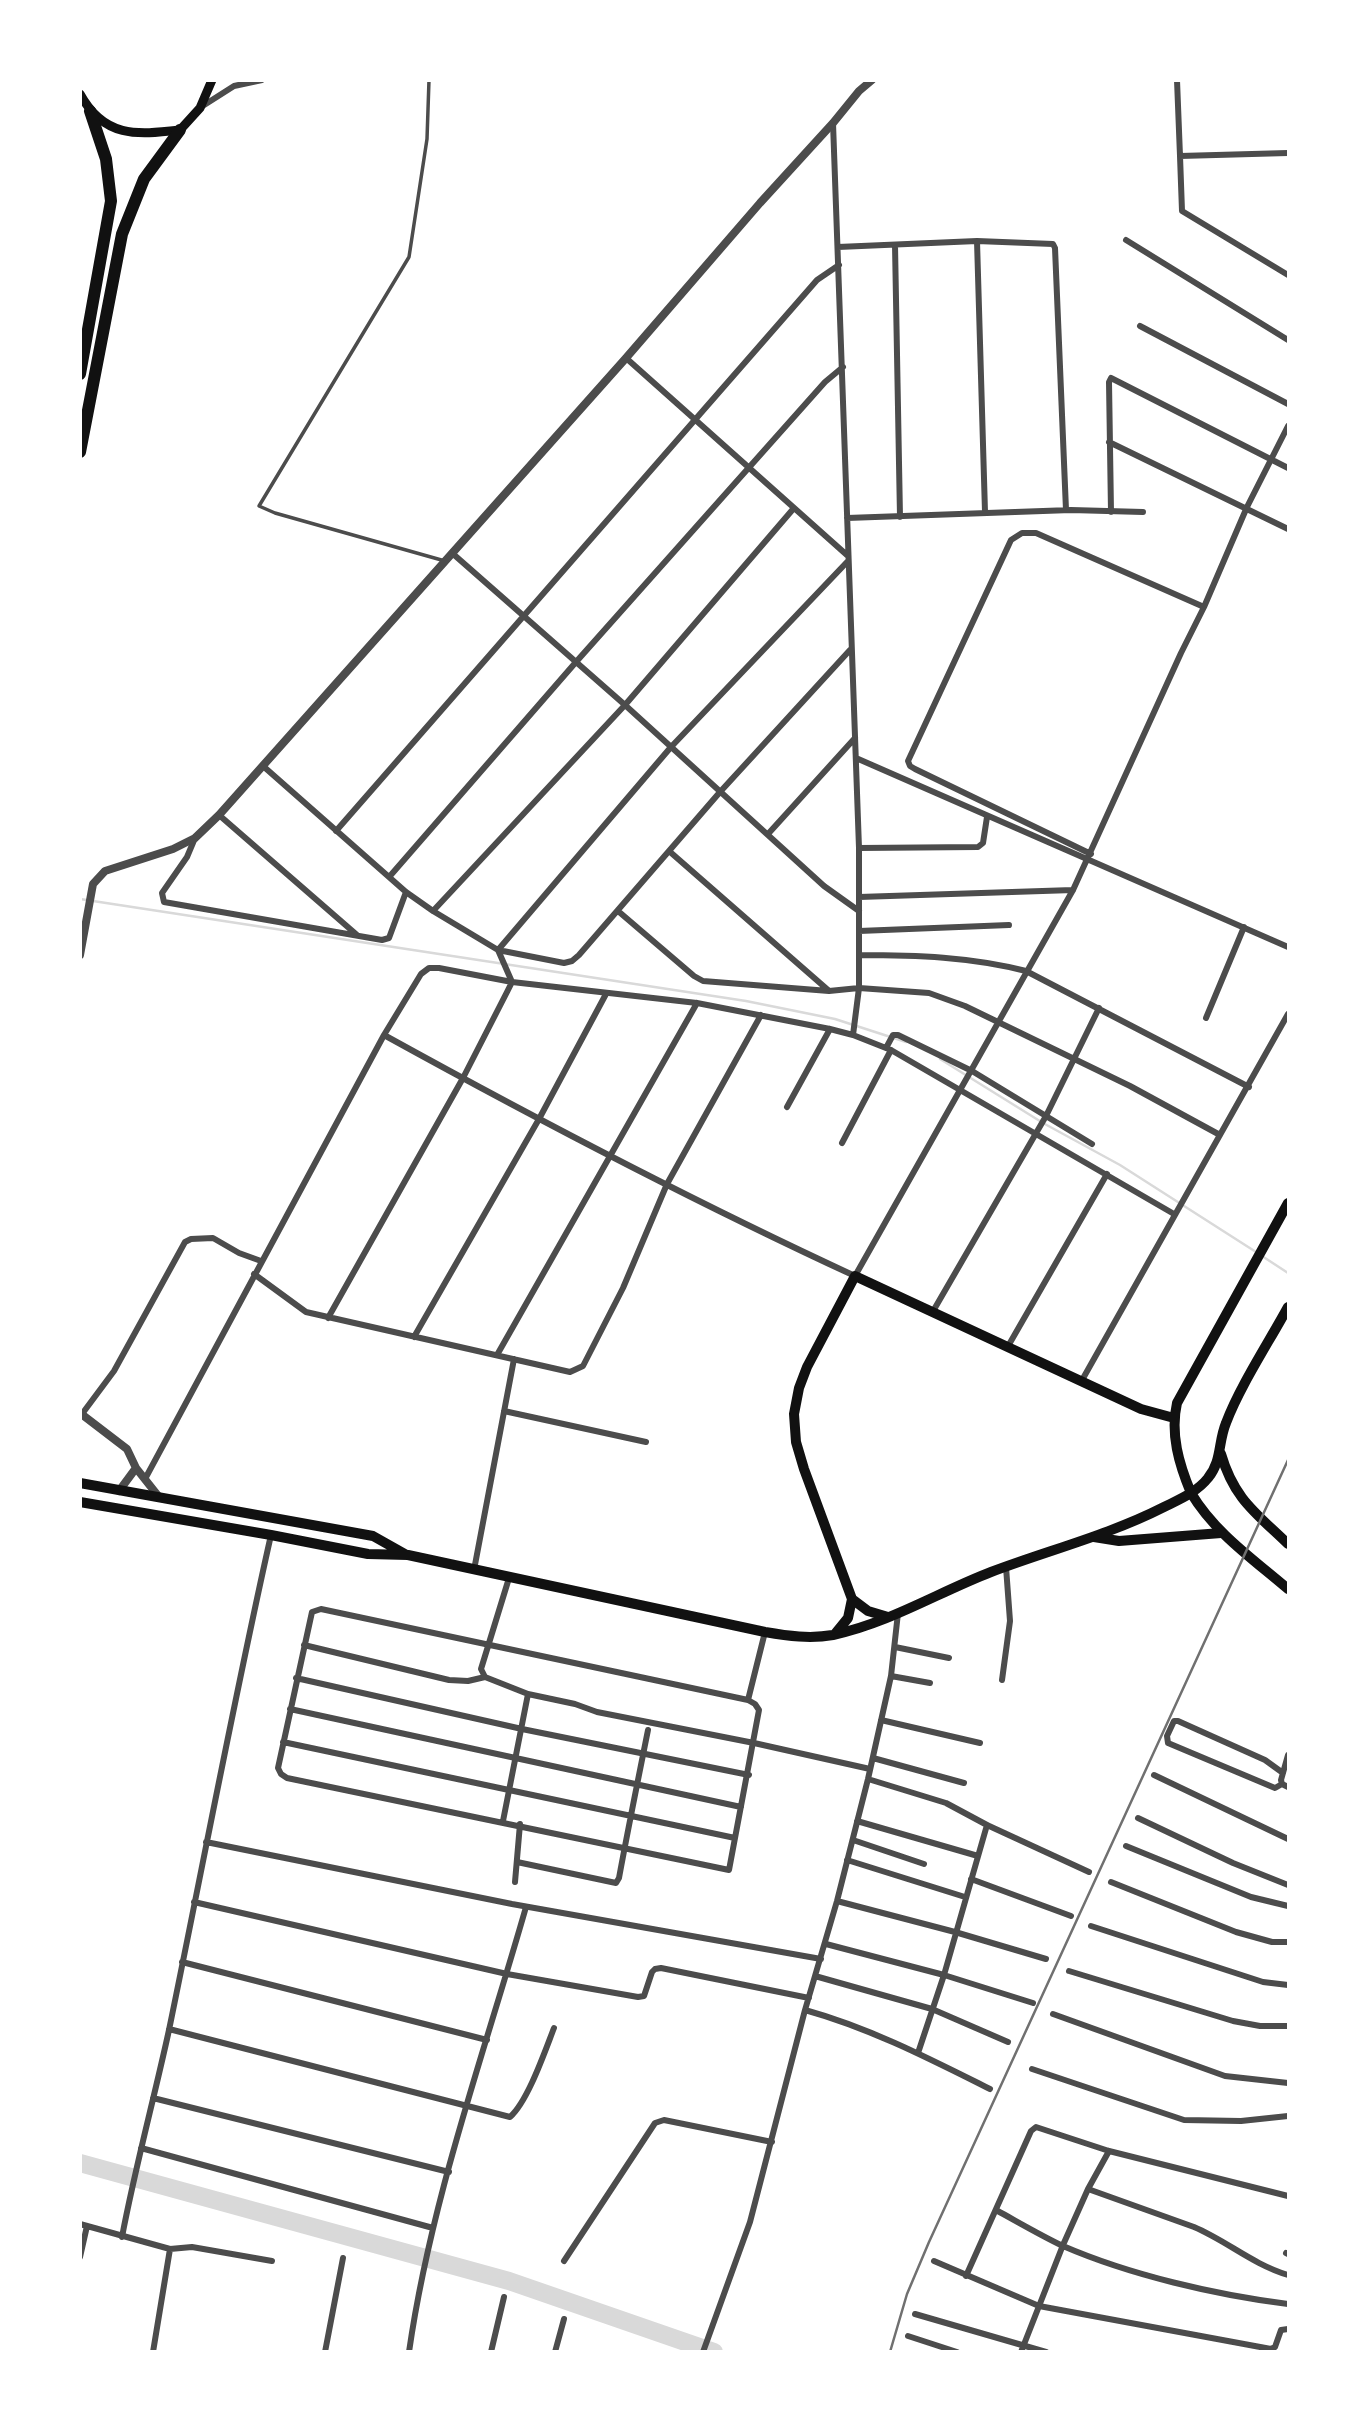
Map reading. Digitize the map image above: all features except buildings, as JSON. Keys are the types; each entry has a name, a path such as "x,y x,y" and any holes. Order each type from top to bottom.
{"highway":[{"path":"80,374 111,201 106,159 90,111"},
{"path":"80,453 122,234 144,179 180,130"},
{"path":"1191,1493 1183,1474 1175,1438 1174,1418 1177,1403 1289,1202"},
{"path":"835,1634 848,1618 852,1599 800,1455 794,1414 799,1388 807,1367 855,1276 1141,1409 1174,1418"},
{"path":"80,1502 368,1554 408,1555 765,1632 801,1637 835,1634 893,1615 1006,1567 1094,1537 1144,1517 1191,1493 1208,1479 1221,1454 1225,1425 1289,1307"},
{"path":"80,1483 373,1536 408,1555"},
{"path":"1094,1537 1119,1541 1221,1533"},
{"path":"852,1599 869,1611 893,1615"}],"main road":[{"path":"80,94 90,111 109,125 127,133 146,134 180,130 200,108 212,80"},
{"path":"1221,1454 1230,1482 1243,1501 1288,1543"},
{"path":"1191,1493 1202,1512 1221,1533 1289,1590"}],"street":[{"path":"200,108 234,86 262,80"},
{"path":"859,80 859,91"},
{"path":"80,955 93,884 105,871 173,849 195,838 219,815 626,358 859,91 872,80"},
{"path":"1177,80 1182,211 1289,275"},
{"path":"833,123 859,848 859,988 854,1034"},
{"path":"1180,156 1289,153"},
{"path":"1126,240 1289,340"},
{"path":"838,247 977,241 1053,244 1066,510"},
{"path":"977,241 985,512"},
{"path":"895,245 900,517"},
{"path":"335,831 817,280 839,265"},
{"path":"1140,326 1289,404"},
{"path":"626,358 848,558"},
{"path":"390,876 825,382 843,367"},
{"path":"1111,512 1111,378 1289,468"},
{"path":"384,1035 611,1156 855,1276 1073,890 1247,508 1289,426"},
{"path":"1109,443 1289,529"},
{"path":"433,911 625,705 794,508"},
{"path":"847,518 1066,510 1143,512"},
{"path":"1204,607 1036,533 1022,533 1011,540 908,761 915,769 1090,856 1289,947"},
{"path":"452,553 625,705 824,886 859,911"},
{"path":"498,951 671,747 848,558"},
{"path":"263,766 406,892 433,911 498,951 564,963 572,961 618,911 720,792 851,650"},
{"path":"768,834 855,738"},
{"path":"856,758 987,817 1090,856"},
{"path":"219,815 358,937"},
{"path":"859,848 978,847 982,843 987,817"},
{"path":"195,838 187,857 162,893 164,902 382,940 389,938 406,892"},
{"path":"669,851 829,990"},
{"path":"859,897 1073,890"},
{"path":"618,911 703,981 829,990 859,988 929,993 965,1006 1130,1086 1220,1135"},
{"path":"859,931 1009,925"},
{"path":"1206,1018 1244,927"},
{"path":"498,951 511,981"},
{"path":"859,955 955,959 1026,971 1249,1087"},
{"path":"145,1479 384,1035 421,974 429,968 511,981 697,1003 854,1034 960,1088 1174,1213"},
{"path":"328,1318 463,1079 511,981"},
{"path":"414,1337 539,1119 606,993"},
{"path":"497,1355 697,1003"},
{"path":"932,1313 1044,1118 1099,1008"},
{"path":"1081,1382 1174,1213 1289,1014"},
{"path":"254,1274 306,1312 577,1371 583,1366 623,1288 667,1184 761,1015"},
{"path":"786,1107 830,1029"},
{"path":"842,1143 893,1035 898,1034 1093,1144"},
{"path":"1007,1348 1107,1174"},
{"path":"159,1497 135,1468 127,1449 81,1414 114,1371 184,1242 213,1238 239,1253 261,1261"},
{"path":"474,1570 514,1359"},
{"path":"504,1411 646,1442"},
{"path":"119,1491 135,1468"},
{"path":"122,2237 132,2183 169,2029 238,1681 271,1535"},
{"path":"1002,1680 1010,1621 1006,1567"},
{"path":"485,1677 481,1669 509,1578"},
{"path":"321,1609 487,1645 748,1700 755,1704 759,1710 749,1775 729,1870 520,1824 287,1778 281,1774 278,1768 312,1612 321,1609"},
{"path":"705,2348 750,2222 869,1779 891,1676 895,1647 893,1615"},
{"path":"748,1700 765,1632"},
{"path":"304,1645 449,1680 468,1681 485,1677 528,1694 575,1704 597,1712 870,1769"},
{"path":"895,1647 949,1658"},
{"path":"891,1676 930,1683"},
{"path":"296,1678 522,1729 749,1775"},
{"path":"503,1821 528,1694"},
{"path":"290,1709 741,1807"},
{"path":"881,1720 980,1743"},
{"path":"1284,1781 1265,1760 1178,1721 1174,1721 1167,1736 1168,1743 1275,1788 1284,1781 1289,1755"},
{"path":"517,1862 615,1883 619,1878 633,1817 648,1730"},
{"path":"283,1742 736,1838"},
{"path":"873,1758 964,1783"},
{"path":"1154,1775 1289,1839"},
{"path":"869,1779 946,1803 1089,1872"},
{"path":"1138,1818 1233,1863 1289,1885"},
{"path":"857,1821 978,1856"},
{"path":"515,1882 520,1824"},
{"path":"918,2053 944,1975 987,1825"},
{"path":"853,1840 924,1864"},
{"path":"206,1842 526,1907 820,1959"},
{"path":"1126,1846 1251,1897 1289,1906"},
{"path":"847,1860 965,1896"},
{"path":"971,1879 1071,1916"},
{"path":"1111,1882 1236,1932 1272,1942 1289,1942"},
{"path":"837,1901 1046,1959"},
{"path":"194,1902 507,1974 643,1998 652,1972 661,1968 810,1998"},
{"path":"409,2351 425,2258 465,2106 526,1907"},
{"path":"1091,1926 1264,1982 1289,1985"},
{"path":"825,1944 944,1975 1032,2003"},
{"path":"182,1962 487,2040"},
{"path":"1069,1972 1233,2021 1260,2026 1289,2026"},
{"path":"815,1976 932,2009 1008,2042"},
{"path":"805,2010 840,2019 918,2053 990,2089"},
{"path":"1053,2014 1225,2076 1289,2083"},
{"path":"169,2029 512,2116 531,2083 554,2028"},
{"path":"1032,2069 1184,2120 1241,2121 1289,2116"},
{"path":"153,2098 449,2172"},
{"path":"564,2261 655,2123 664,2120 772,2142"},
{"path":"967,2276 1031,2130 1036,2127 1109,2151 1289,2196"},
{"path":"141,2148 433,2228"},
{"path":"1022,2348 1063,2245 1088,2189 1109,2151"},
{"path":"1088,2189 1211,2234 1263,2267 1289,2275"},
{"path":"996,2210 1063,2245 1115,2266 1253,2300 1289,2304"},
{"path":"80,2257 84,2225 170,2249 192,2247 272,2261"},
{"path":"153,2351 170,2249"},
{"path":"325,2351 343,2258"},
{"path":"933,2262 1039,2306 1271,2349 1275,2347 1281,2330 1289,2329"},
{"path":"491,2351 504,2297"},
{"path":"915,2314 1022,2348 1046,2351"},
{"path":"555,2351 564,2319"},
{"path":"908,2336 957,2351"}],"lane":[{"path":"429,80 427,139 409,257 259,506 275,513 445,561"}],"waterway":[{"path":"80,899 746,1001 835,1019 906,1042"},
{"path":"940,1059 1043,1123 1120,1165 1256,1252"},
{"path":"1262,1256 1288,1273"},
{"path":"80,2163 509,2281 714,2352"}],"railway":[{"path":"890,2352 907,2294 929,2242 1288,1460"}]}
